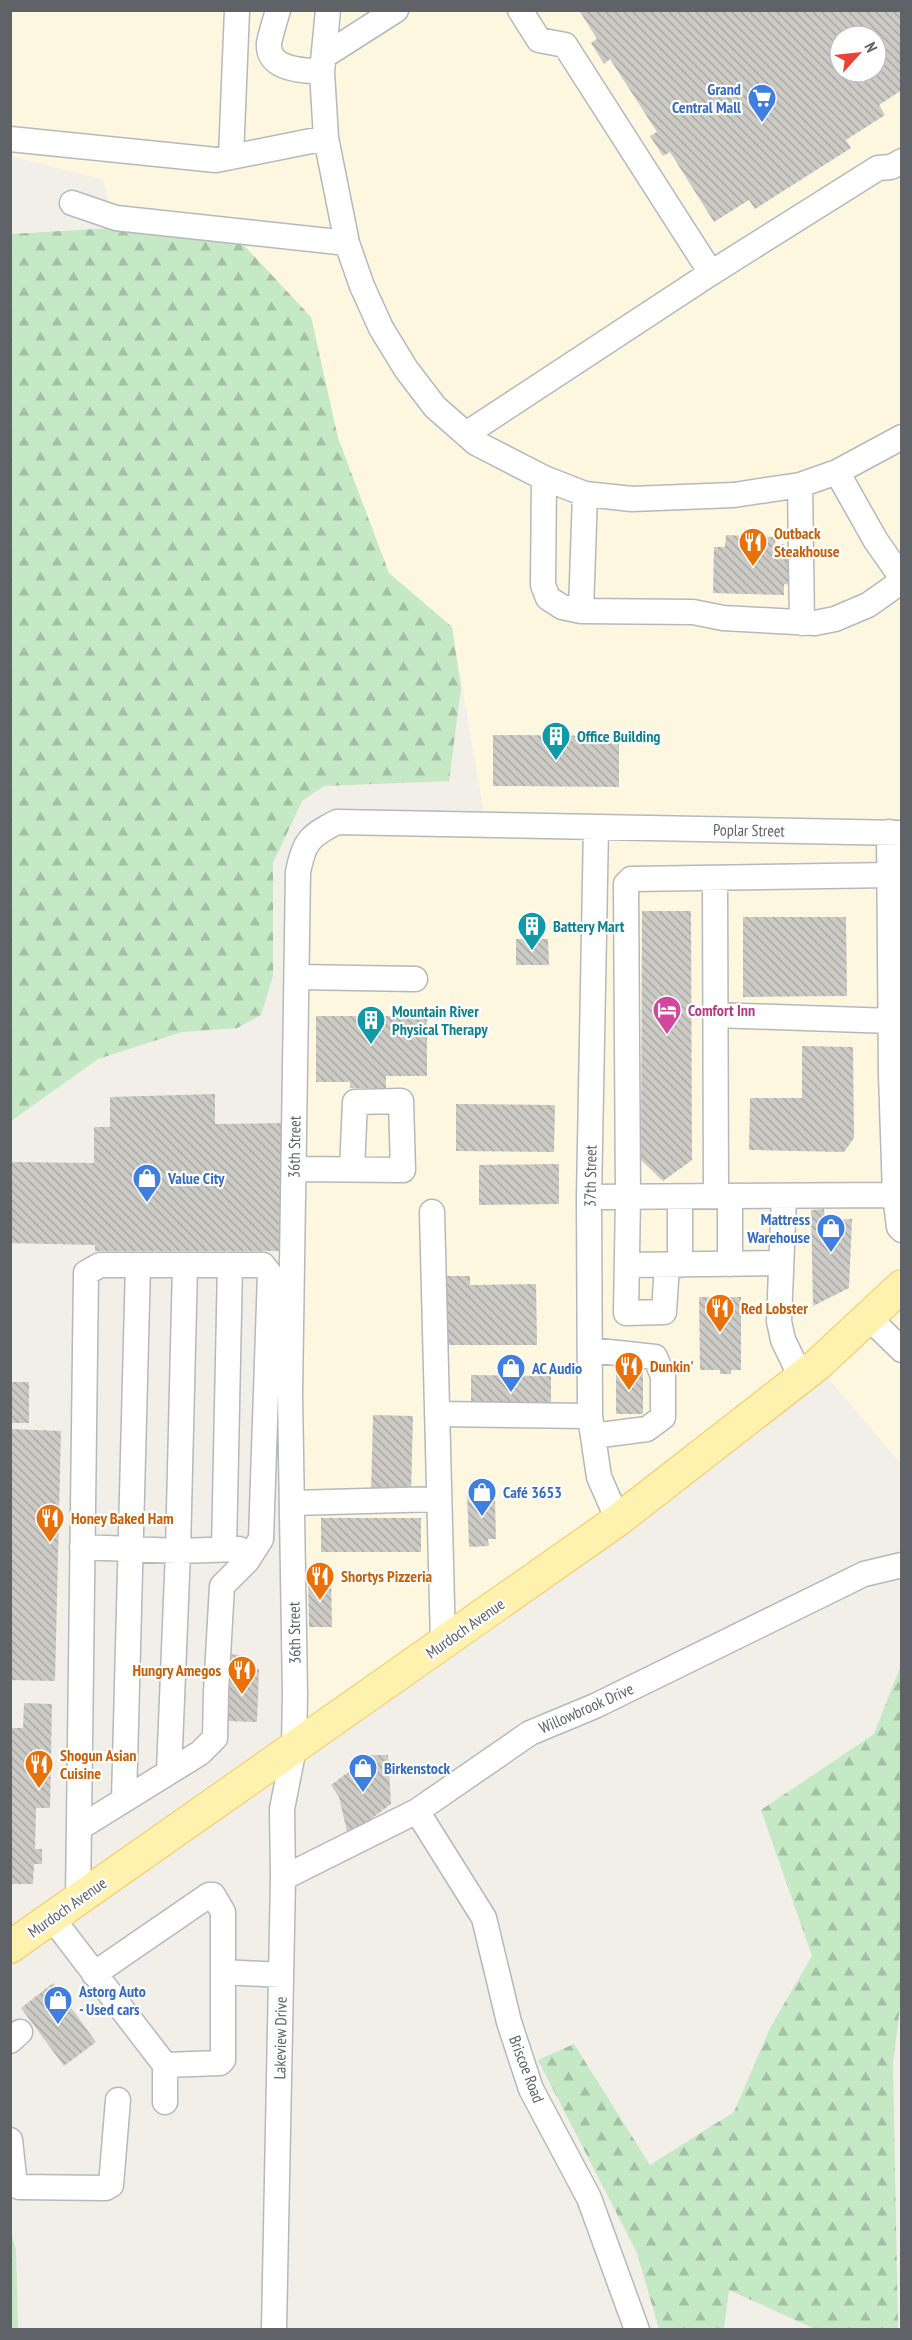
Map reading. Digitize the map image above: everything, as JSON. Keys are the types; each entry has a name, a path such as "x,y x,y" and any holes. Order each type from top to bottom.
{"main road":[{"name":"Murdoch Avenue","path":"10,1947 618,1520 801,1377 902,1286"}],"street":[{"path":"231,157 237,10"},
{"path":"278,10 269,45 272,56 288,68 323,64 396,10"},
{"path":"328,10 323,64 326,138 348,243 362,286 381,328 406,369 435,407 476,443 544,478 585,494 632,500 734,495 800,485 837,472 902,437"},
{"path":"520,10 539,40 565,45 711,273"},
{"path":"10,139 216,160 326,138"},
{"path":"466,434 711,273 878,168 891,167 902,161"},
{"path":"72,203 116,219 348,243"},
{"path":"544,478 543,585 548,598 562,607 580,611 693,612 723,618 802,623 835,620 868,605 902,579 876,541 837,472"},
{"path":"800,485 802,623"},
{"path":"580,611 585,494"},
{"name":"36th Street","path":"294,1748 296,1695 290,1393 298,872 303,848 318,832 336,822 596,828"},
{"name":"Poplar Street","path":"596,828 895,833"},
{"name":"37th Street","path":"596,828 589,1197 591,1426 599,1477 618,1520"},
{"path":"895,833 890,875 899,1227 902,1230"},
{"path":"680,1197 673,1265 664,1312 626,1313 628,1197 626,884 631,879 890,875"},
{"path":"715,879 716,1015 723,1196 730,1264"},
{"path":"297,978 415,979"},
{"path":"716,1015 895,1035"},
{"path":"294,1169 352,1169"},
{"path":"589,1197 784,1196 898,1192"},
{"path":"784,1196 779,1321 783,1340 801,1377"},
{"path":"432,1212 443,1643"},
{"path":"627,1265 781,1263"},
{"path":"78,1900 86,1273 99,1265 263,1265 270,1274 261,1539 247,1561 222,1586 215,1738 200,1753 79,1828"},
{"path":"124,1800 138,1265"},
{"path":"169,1772 178,1551 185,1265"},
{"path":"224,1549 230,1265"},
{"path":"868,1317 902,1350"},
{"path":"437,1414 647,1429 663,1417 663,1376 655,1357 590,1350"},
{"path":"292,1503 439,1499"},
{"path":"82,1547 178,1551 255,1549"},
{"name":"Willowbrook Drive","path":"284,1878 417,1811 530,1733 595,1706 864,1574 902,1564"},
{"name":"Lakeview Drive","path":"274,2330 284,1878 282,1809 294,1748"},
{"name":"Briscoe Road","path":"417,1811 484,1918 509,2022 531,2089 589,2198 637,2330"},
{"path":"93,1974 209,1895 213,1895 223,1912 223,2060 219,2063 165,2065"},
{"path":"52,1918 165,2065 165,2102"},
{"path":"223,1972 281,1974"},
{"path":"10,2140 15,2185 19,2187 106,2188 111,2185 118,2100"}],"shaded area":[{"path":"10,11 901,11 901,1464 817,1365 294,1748 298,872 318,832 486,826 452,627 389,573 338,438 311,316 113,228 104,180 11,156"}],"green space":[{"path":"113,228 238,239 311,317 338,438 389,573 452,627 461,688 449,781 324,786 302,801 273,863 273,976 261,1015 237,1028 182,1032 98,1059 11,1121 11,234"},
{"path":"901,1665 902,1991 893,2064 898,2329 815,2329 729,2290 724,2329 659,2329 637,2253 538,2060 574,2044 650,2165 734,2112 770,2028 812,1956 761,1810 874,1734"},
{"path":"11,2232 16,2250 18,2329 11,2329"}],"building":[{"name":"Grand Central Mall","path":"579,10 902,10 902,90 879,105 885,115 846,140 851,148 755,209 749,200 714,222 670,152 663,156 650,136 657,132 610,59 604,64 591,43 597,39"},
{"name":"Outback Steakhouse","path":"726,535 776,537 775,544 784,544 784,549 792,549 791,585 784,584 784,595 713,593 714,547 725,547"},
{"name":"Office Building","path":"493,735 619,736 619,787 493,786"},
{"name":"Comfort Inn","path":"642,911 691,911 692,1160 663,1181 641,1160"},
{"path":"743,917 846,917 847,996 743,997"},
{"name":"Battery Mart","path":"516,939 548,939 549,965 516,965"},
{"name":"Mountain River Physical Therapy","path":"316,1016 427,1016 427,1076 386,1076 386,1088 350,1088 350,1082 316,1082"},
{"path":"802,1046 853,1047 854,1138 844,1152 749,1150 750,1098 802,1098"},
{"name":"Value City","path":"215,1094 215,1124 285,1123 283,1251 95,1251 95,1245 10,1243 10,1162 94,1163 94,1127 110,1127 110,1097"},
{"path":"456,1104 555,1105 554,1152 456,1151"},
{"path":"559,1164 559,1204 479,1205 479,1165"},
{"name":"Mattress Warehouse","path":"824,1209 825,1220 852,1219 849,1288 813,1306 811,1210"},
{"path":"442,1276 470,1276 470,1285 536,1284 537,1345 442,1345"},
{"name":"Red Lobster","path":"699,1297 741,1297 741,1370 731,1370 731,1374 720,1374 720,1370 700,1370"},
{"name":"Dunkin'","path":"616,1363 639,1364 639,1371 643,1371 643,1414 616,1414"},
{"name":"AC Audio","path":"471,1375 551,1376 551,1411 471,1411"},
{"path":"10,1382 29,1382 29,1423 10,1423"},
{"path":"373,1415 413,1416 411,1494 371,1493"},
{"path":"10,1429 61,1431 55,1681 10,1680"},
{"name":"Café 3653","path":"467,1493 484,1493 484,1498 495,1498 496,1539 488,1539 489,1546 469,1547"},
{"path":"321,1518 421,1518 421,1552 321,1552"},
{"name":"Shortys Pizzeria","path":"331,1576 332,1627 309,1627 308,1577"},
{"name":"Hungry Amegos","path":"226,1654 241,1655 241,1669 259,1669 257,1722 225,1721"},
{"path":"24,1703 52,1704 50,1808 36,1808 35,1849 42,1849 42,1864 34,1864 33,1884 10,1884 10,1728 23,1728"},
{"name":"Birkenstock","path":"366,1755 388,1755 391,1804 348,1836 339,1797 331,1785 367,1758"},
{"name":"Astorg Auto - Used cars","path":"53,1983 96,2042 64,2066 21,2008"}],"place":[{"name":"Grand Central Mall","path":"762,124"},
{"name":"Outback Steakhouse","path":"753,568"},
{"name":"Office Building","path":"556,762"},
{"name":"Battery Mart","path":"532,952"},
{"name":"Comfort Inn","path":"667,1036"},
{"name":"Mountain River Physical Therapy","path":"371,1046"},
{"name":"Value City","path":"147,1204"},
{"name":"Mattress Warehouse","path":"831,1254"},
{"name":"Red Lobster","path":"720,1334"},
{"name":"Dunkin'","path":"629,1392"},
{"name":"AC Audio","path":"511,1394"},
{"name":"Café 3653","path":"482,1518"},
{"name":"Honey Baked Ham","path":"50,1544"},
{"name":"Shortys Pizzeria","path":"320,1602"},
{"name":"Hungry Amegos","path":"242,1696"},
{"name":"Shogun Asian Cuisine","path":"39,1790"},
{"name":"Birkenstock","path":"363,1794"},
{"name":"Astorg Auto - Used cars","path":"58,2026"}]}
